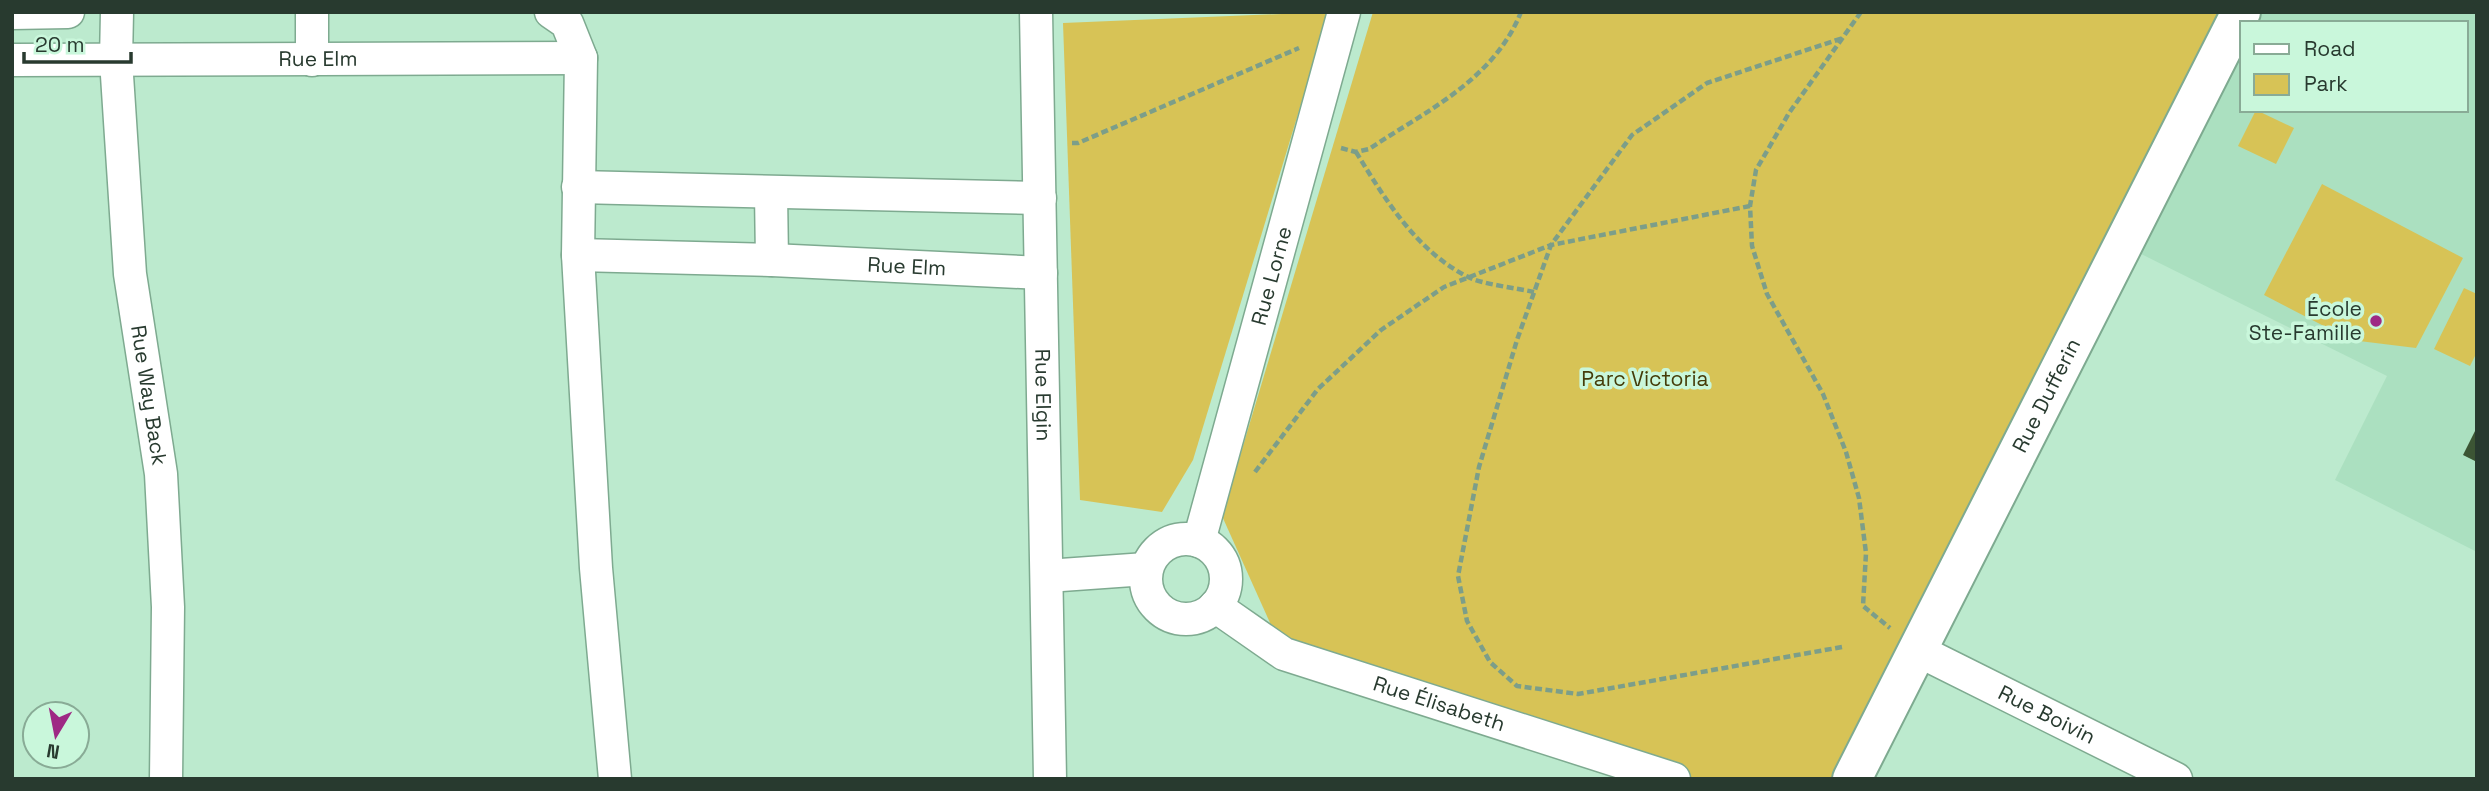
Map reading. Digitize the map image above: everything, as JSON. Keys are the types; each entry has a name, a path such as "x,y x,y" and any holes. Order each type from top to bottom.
{"main road":[{"name":"Rue Dufferin","path":"1852,779 2241,12"}],"street":[{"path":"12,13 68,12"},
{"name":"Rue Way Back","path":"117,12 116,60 130,274 161,474 168,607 166,779"},
{"path":"287,12 325,12"},
{"path":"312,12 312,60"},
{"path":"551,12 567,23 581,58 578,255 589,458 615,779"},
{"name":"Rue Elgin","path":"1036,12 1051,779"},
{"name":"Rue Lorne","path":"1199,541 1341,22"},
{"name":"Rue Elm","path":"12,60 581,58"},
{"path":"578,187 1040,198"},
{"path":"771,193 772,260"},
{"name":"Rue Elm","path":"578,255 772,260 1041,273"},
{"path":"1184,539 1199,541 1213,550 1222,562 1226,577 1223,592 1216,606 1203,615 1188,619 1172,616 1159,609 1149,596 1146,569 1156,552 1168,543 1184,539"},
{"path":"1047,576 1146,569"},
{"name":"Rue Élisabeth","path":"1216,606 1284,653 1674,779"},
{"name":"Rue Boivin","path":"1917,650 2176,779"}],"path":[{"path":"1311,139 1356,152 1368,149 1449,97 1488,65 1512,35 1521,12"},
{"path":"1861,12 1789,113 1756,170 1749,206 1752,246 1768,294 1823,394 1846,452 1859,498 1866,553 1863,606 1917,650"},
{"path":"1039,143 1078,143 1341,22"},
{"path":"1842,647 1578,694 1517,686 1490,662 1467,621 1458,576 1479,467 1551,245 1632,135 1707,83 1843,38"},
{"path":"1356,152 1391,210 1427,248 1467,277 1534,292"},
{"path":"1254,474 1318,389 1381,330 1444,286 1551,245 1749,206"}],"shaded area":[{"name":"École Ste-Famille","path":"2241,12 2477,12 2477,552 2335,480 2387,376 2123,245"}],"green space":[{"path":"1329,12 1193,460 1162,512 1080,500 1063,23"},
{"name":"Parc Victoria","path":"1373,12 2238,12 1852,779 1674,779 1284,654 1222,516"},
{"path":"2255,112 2294,128 2276,164 2238,146"},
{"path":"2322,184 2463,258 2416,348 2351,340 2264,295"},
{"path":"2464,288 2477,294 2477,352 2470,366 2434,349"}],"building":[{"path":"2477,427 2477,462 2463,455"}],"place":[{"name":"École Ste-Famille","path":"2376,321"}]}
